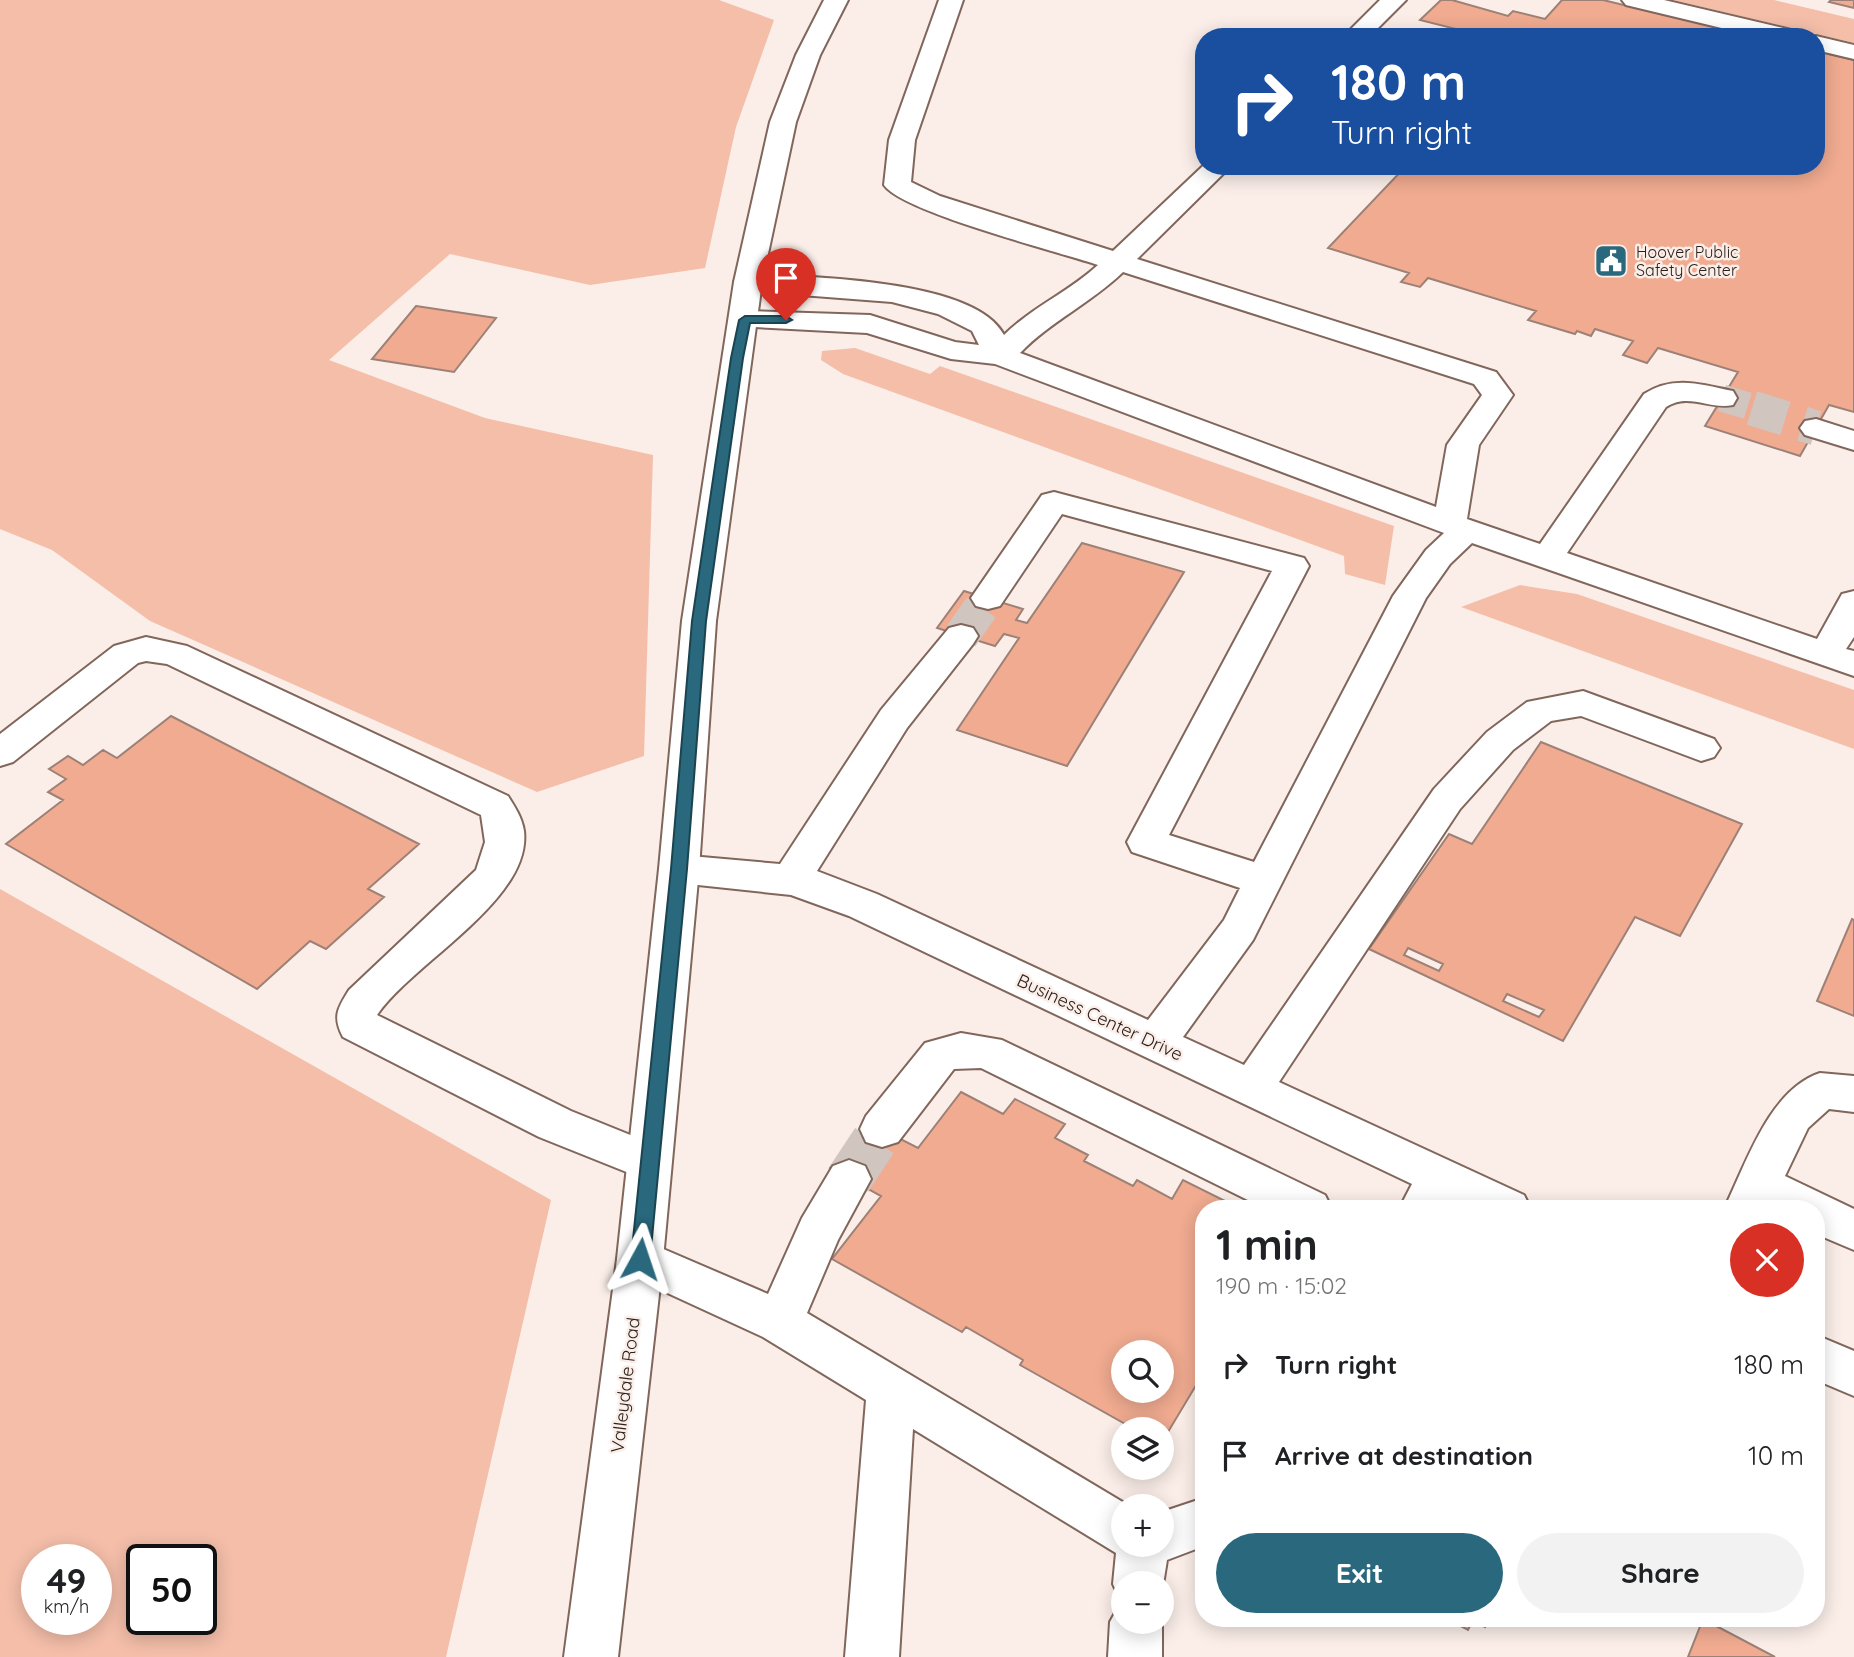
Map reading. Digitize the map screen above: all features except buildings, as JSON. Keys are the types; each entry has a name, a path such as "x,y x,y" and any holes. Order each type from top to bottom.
{"main road":[{"name":"Valleydale Road","path":"591,1657 640,1259 679,869 699,621 745,320 748,282 772,162 783,122 808,55 836,0"},
{"path":"951,0 902,140 897,185 922,200 1485,378 1498,395 1463,445 1458,527 1410,596 1239,929 1197,989 1154,1043"},
{"path":"1364,28 1394,0"},
{"path":"1633,0 1753,28"},
{"path":"1825,45 1854,51"},
{"path":"999,356 1031,324 1087,291 1208,175"},
{"path":"748,282 859,288 916,297 984,325 999,356"},
{"path":"745,320 870,324 951,350 999,356 1458,527 1840,659 1846,622 1854,602"},
{"path":"1547,558 1655,401 1667,391 1687,389 1722,398"},
{"path":"1816,428 1854,440"},
{"path":"988,598 1055,502 1292,566 1146,842 1265,881"},
{"path":"791,880 894,719 961,636"},
{"path":"0,753 126,654 146,649 175,654 495,806 506,825 503,852 493,878 364,1001 356,1014 358,1025 555,1124 649,1162"},
{"path":"1251,1089 1447,799 1510,733 1540,710 1583,703 1701,748"},
{"name":"Business Center Drive","path":"679,869 791,880 863,905 1251,1089 1431,1193 1465,1200"},
{"path":"881,1129 940,1055 961,1050 987,1052 1161,1134 1291,1200"},
{"path":"1753,1197 1792,1116 1820,1090 1854,1094"},
{"path":"780,1322 818,1231 849,1179"},
{"path":"1825,1217 1854,1230"},
{"path":"640,1259 780,1322 1111,1523"},
{"path":"1825,1360 1854,1374"},
{"path":"872,1657 891,1390"},
{"path":"1174,1532 1195,1525"},
{"path":"1135,1657 1136,1634"}],"shaded area":[{"path":"0,0 719,0 774,20 736,127 705,268 590,285 450,254 329,360 485,418 653,455 644,756 537,792 150,621 52,550 0,529"},
{"path":"1673,0 1774,0 1854,19 1854,43 1825,36 1825,28 1791,28"},
{"path":"855,348 930,374 940,366 1394,526 1385,585 1345,574 1344,556 843,374 821,360 822,351"},
{"path":"1520,585 1577,594 1854,690 1854,749 1461,607"},
{"path":"0,889 551,1200 446,1657 0,1657"}],"tunnel":[{"path":"1722,398 1758,409"},
{"path":"1752,408 1816,428"},
{"path":"961,636 988,598"},
{"path":"849,1179 882,1129"}],"place":[{"name":"Hoover Public Safety Center","path":"1611,261"}],"route":[{"path":"640,1259 679,869 699,621 737,358 745,320 786,320"}]}
